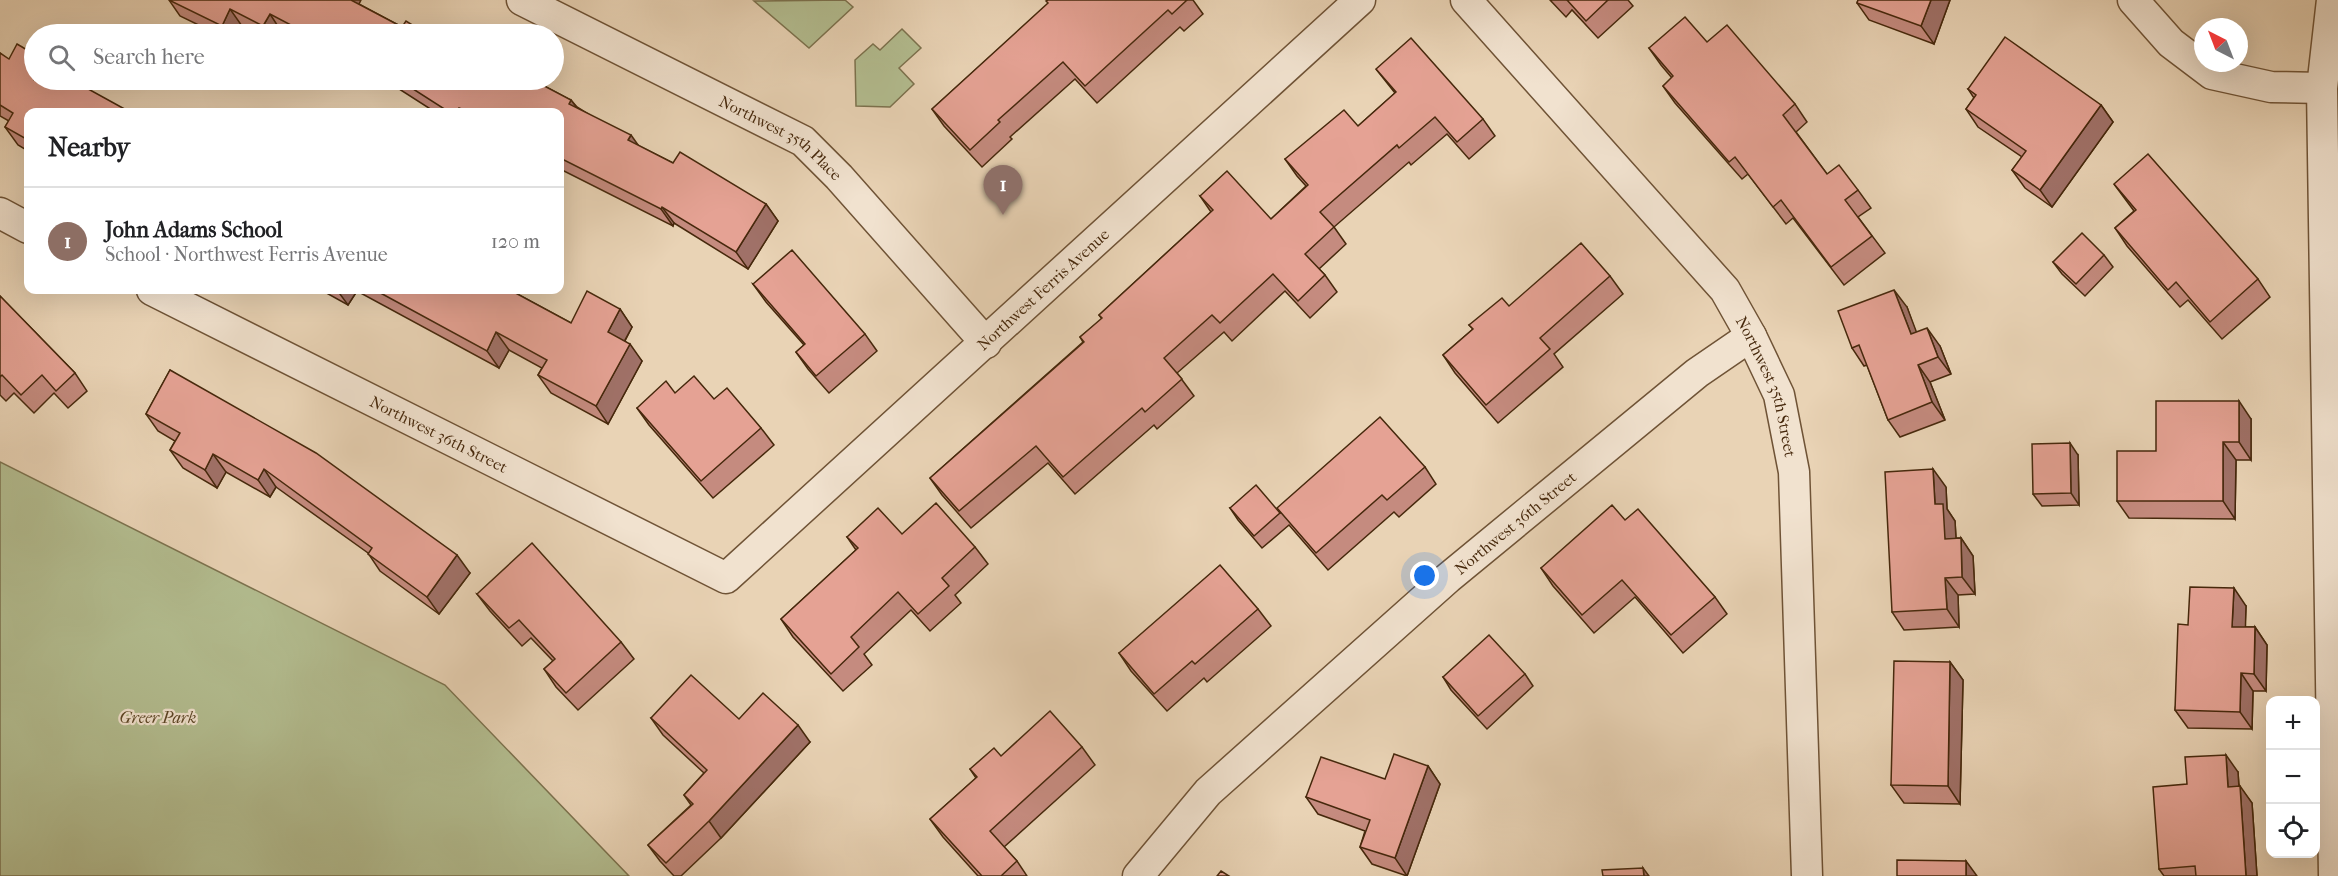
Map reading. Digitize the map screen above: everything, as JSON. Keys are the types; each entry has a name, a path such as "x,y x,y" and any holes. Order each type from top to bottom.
{"street":[{"name":"Northwest 35th Place","path":"522,0 802,141 839,177 986,343"},
{"name":"Northwest Ferris Avenue","path":"726,578 1360,0"},
{"name":"Northwest 35th Street","path":"1466,0 1725,290 1751,336 1779,395 1794,472 1807,876"},
{"path":"2133,0 2171,43 2212,74 2271,87 2322,88"},
{"path":"2332,0 2322,88 2334,750 2334,876"},
{"path":"0,213 24,226"},
{"name":"Northwest 36th Street","path":"160,294 726,578"},
{"name":"Northwest 36th Street","path":"1138,876 1208,792 1448,578 1697,373 1751,336"}],"green space":[{"path":"845,0 853,7 809,48 754,1"},
{"path":"902,29 921,48 899,68 914,84 890,107 856,106 855,60 873,44 880,50"},
{"name":"Greer Park","path":"0,462 445,685 629,876 0,876"}],"building":[{"path":"169,0 351,0 396,24 289,24 270,14 264,24 259,24 230,9 223,24 218,24"},
{"path":"1187,0 1172,14 1168,10 1085,86 1063,62 998,120 1000,122 970,150 932,109 1048,3 1046,1"},
{"path":"1567,0 1608,0 1586,21"},
{"path":"1858,0 1931,0 1921,26 1857,3"},
{"path":"1685,17 1707,42 1727,25 1795,104 1783,115 1827,174 1839,165 1858,190 1845,200 1872,236 1831,267 1781,200 1773,207 1735,157 1729,162 1663,86 1673,76 1649,48"},
{"path":"2005,37 2101,105 2040,190 2012,170 2026,151 1966,109 1976,95 1968,89"},
{"path":"1411,38 1483,119 1457,142 1435,117 1399,148 1397,145 1320,212 1334,227 1305,254 1325,275 1298,301 1273,274 1220,323 1212,315 1164,358 1182,379 1145,412 1142,408 1063,477 1036,446 959,511 930,478 1084,342 1080,337 1102,318 1099,315 1213,210 1200,196 1227,171 1271,219 1308,185 1285,159 1344,110 1358,126 1396,92 1376,69"},
{"path":"17,44 24,48 24,90 90,90 123,108 24,108 24,138 5,127 13,113 0,105 0,53 9,59"},
{"path":"415,90 552,90 571,100 569,104 631,135 628,140 673,163 680,152 766,204 736,252 662,207 661,209 564,160 564,108 443,108"},
{"path":"2148,154 2258,279 2210,322 2176,282 2168,290 2115,228 2136,210 2114,184"},
{"path":"2082,233 2104,255 2076,284 2053,262"},
{"path":"1581,243 1610,276 1540,338 1550,349 1486,405 1443,355 1473,329 1469,325 1502,298 1509,306"},
{"path":"792,250 865,334 816,376 796,352 805,344 753,284"},
{"path":"1894,290 1911,334 1927,328 1938,357 1918,365 1932,402 1888,420 1859,345 1852,348 1838,311"},
{"path":"587,291 620,309 608,332 630,344 596,406 538,375 547,360 496,332 487,351 382,294 517,294 571,323"},
{"path":"0,296 75,373 56,391 42,375 21,395 2,375 0,377"},
{"path":"170,370 316,453 457,555 427,597 368,554 372,548 264,469 258,480 213,454 205,470 170,450 180,433 146,414"},
{"path":"694,376 714,399 727,388 761,428 701,481 637,408 666,381 675,393"},
{"path":"2156,401 2239,401 2239,442 2223,442 2223,501 2117,501 2117,451 2156,451"},
{"path":"1380,417 1425,467 1387,500 1382,495 1316,553 1277,508"},
{"path":"2070,443 2071,493 2033,494 2032,444"},
{"path":"1933,469 1935,504 1943,504 1945,539 1961,538 1962,577 1945,578 1947,609 1892,612 1885,472"},
{"path":"1256,485 1280,513 1254,536 1230,508"},
{"path":"936,503 975,547 942,578 949,586 918,614 898,592 851,637 859,647 831,674 781,619 858,548 847,537 878,508 902,534"},
{"path":"1612,505 1625,520 1638,509 1715,597 1671,635 1622,580 1582,615 1541,568"},
{"path":"532,543 621,642 566,693 544,669 555,659 519,620 509,628 477,594"},
{"path":"1220,565 1258,609 1195,664 1192,661 1154,694 1119,653"},
{"path":"2190,587 2234,588 2232,627 2255,627 2254,674 2241,673 2240,712 2175,710 2178,624 2188,625"},
{"path":"1489,635 1525,674 1478,716 1443,677"},
{"path":"1894,661 1950,662 1948,786 1891,785"},
{"path":"691,675 739,719 763,693 798,725 709,821 666,863 648,845 693,804 684,795 707,770 651,718"},
{"path":"1050,711 1082,747 990,831 1017,861 1001,876 982,876 930,819 977,777 970,769 994,748 1001,756"},
{"path":"1394,754 1428,766 1395,858 1360,847 1370,820 1306,797 1321,757 1385,779"},
{"path":"2226,755 2228,787 2240,786 2246,876 2196,876 2195,866 2159,869 2153,787 2187,784 2185,757"},
{"path":"1897,860 1966,861 1966,876 1897,876"},
{"path":"1643,868 1644,876 1603,876 1602,870"},
{"path":"1221,871 1229,876 1217,876"}],"place":[{"name":"John Adams School","path":"1003,215"}]}
